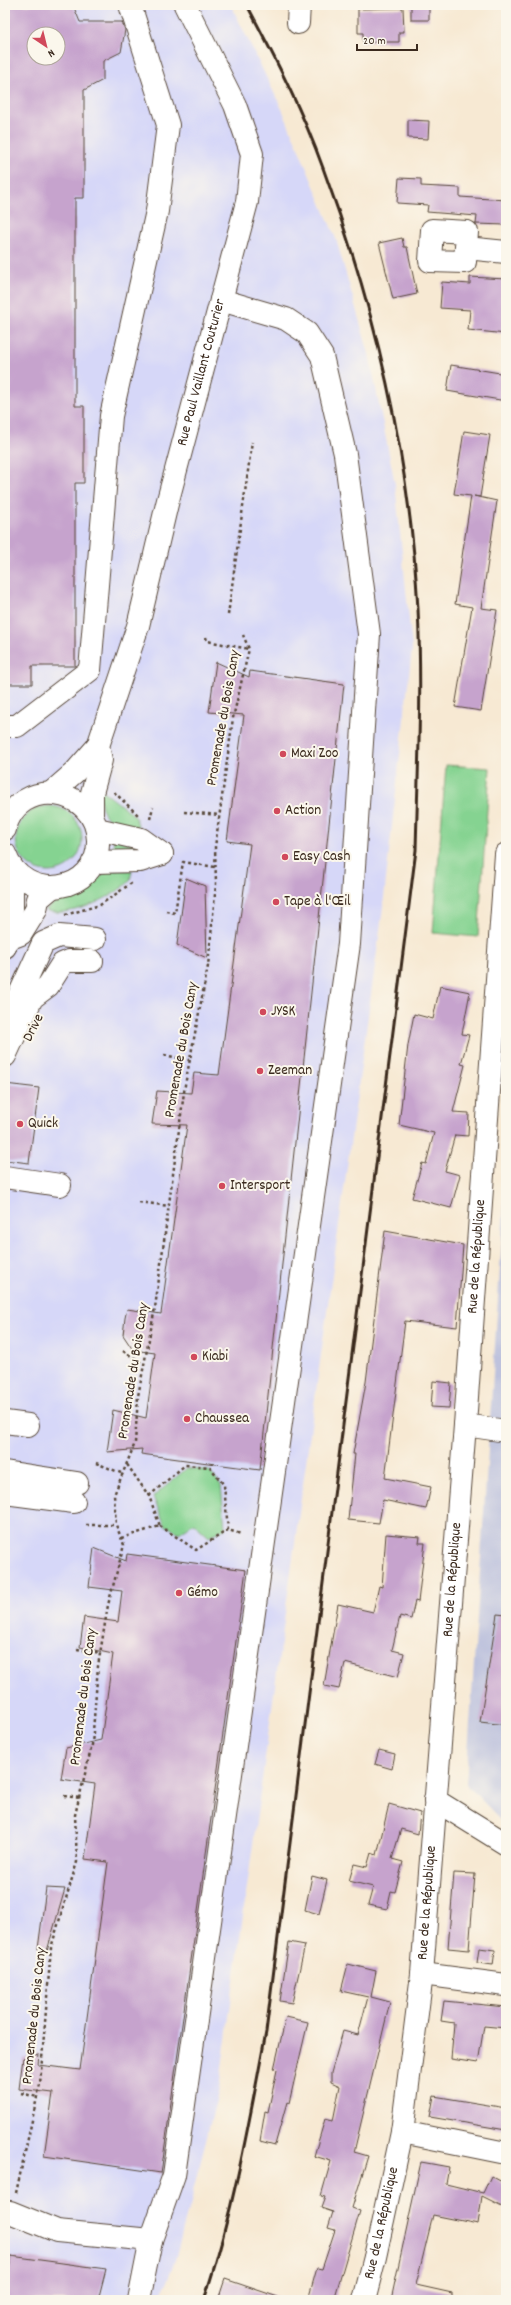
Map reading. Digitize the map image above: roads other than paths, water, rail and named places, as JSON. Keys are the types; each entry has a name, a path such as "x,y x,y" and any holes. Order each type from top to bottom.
{"street":[{"path":"5,726 17,726 90,670 111,416 157,211 168,125 130,5"},
{"name":"Rue Paul Vaillant Couturier","path":"52,792 75,772 98,746 138,626 167,504 247,202 252,154 235,105 185,5"},
{"path":"466,248 506,252"},
{"path":"139,2300 151,2240 174,2175 349,944 369,634 345,454 322,356 306,333 286,319 221,300"},
{"name":"Rue Paul Vaillant Couturier","path":"93,862 98,846 94,823 92,793 101,760 98,746"},
{"path":"7,943 21,934 36,910 38,899 51,888 75,881 85,873 93,862 140,861 162,854 141,840 94,823 84,806 75,799 52,792 26,800 8,817"},
{"name":"Rue de la République","path":"364,2300 375,2257 402,2132 422,1974 465,1425 506,854"},
{"path":"8,861 28,882 51,888"},
{"path":"7,943 7,927 13,902 8,861"},
{"path":"5,1026 43,944 59,936 95,939"},
{"name":"Drive","path":"5,1057 32,998 48,986 62,964 69,961 92,961"},
{"path":"5,1177 60,1184"},
{"path":"5,1422 28,1425"},
{"path":"465,1425 506,1431"},
{"path":"5,1472 76,1492 5,1493"},
{"path":"435,1800 506,1844"},
{"path":"422,1974 506,1985"},
{"path":"402,2132 506,2153"},
{"path":"8,2213 57,2231 151,2240"}],"railway":[{"path":"204,2300 224,2234 232,2201 247,2134 266,2032 416,850 419,730 420,669 414,553 398,440 374,330 342,221 315,147 298,106 247,5"}],"place":[{"name":"Maxi Zoo","path":"283,754"},
{"name":"Action","path":"277,811"},
{"name":"Easy Cash","path":"285,857"},
{"name":"Tape à l'Œil","path":"276,902"},
{"name":"JYSK","path":"263,1012"},
{"name":"Zeeman","path":"260,1071"},
{"name":"Quick","path":"20,1124"},
{"name":"Intersport","path":"222,1186"},
{"name":"Kiabi","path":"194,1357"},
{"name":"Chaussea","path":"187,1419"},
{"name":"Gémo","path":"179,1593"}]}
